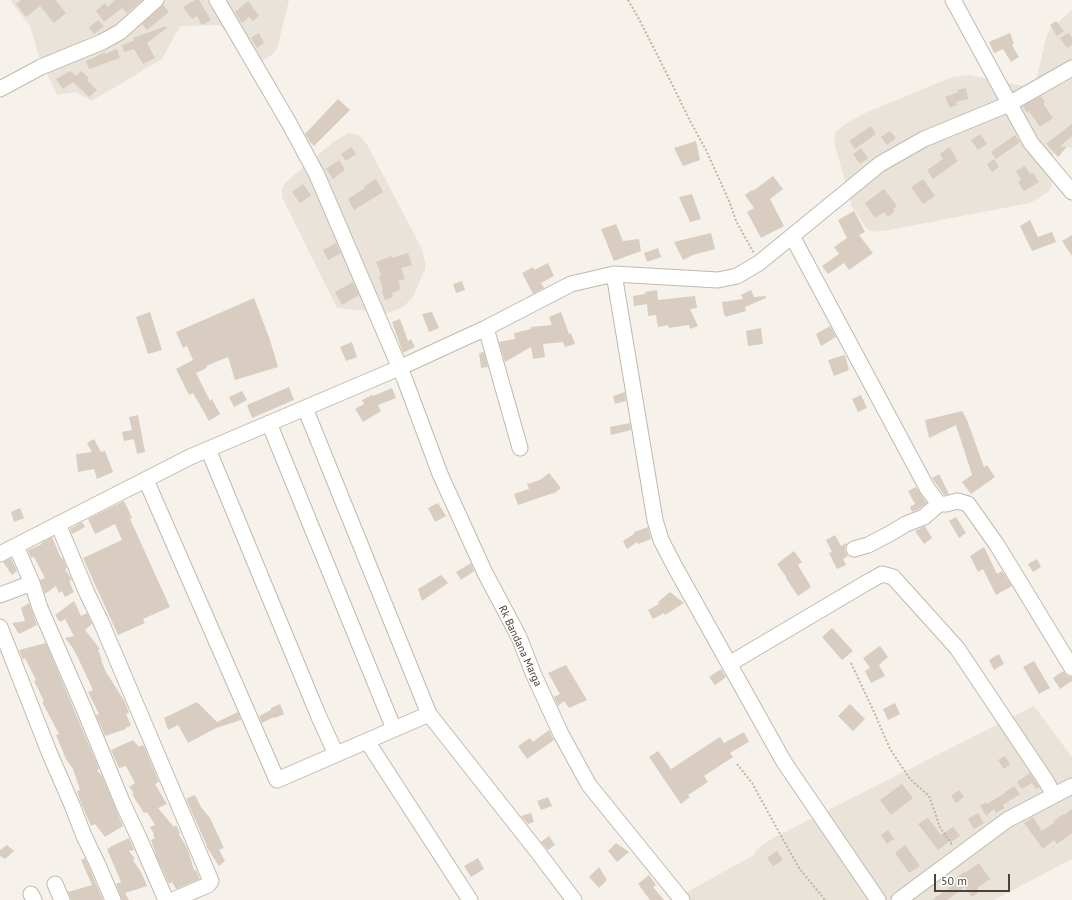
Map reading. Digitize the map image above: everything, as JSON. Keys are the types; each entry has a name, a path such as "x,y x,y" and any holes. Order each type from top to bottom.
{"street":[{"path":"0,89 41,66 102,42 120,32 156,0"},
{"name":"Rk Bandana Marga","path":"217,0 289,123 317,175 405,380 440,474 485,573 519,637 533,673 561,734 589,785 682,900"},
{"path":"952,0 1031,143 1072,192"},
{"path":"0,554 190,457 399,368 486,328 571,284 614,274 718,280 737,276 759,263 880,164 924,139 1009,104 1072,68"},
{"path":"792,236 923,481 939,504"},
{"path":"614,274 655,520 661,540 701,615 784,762 878,900"},
{"path":"486,328 520,448"},
{"path":"305,408 429,714 574,900"},
{"path":"270,423 394,730"},
{"path":"208,449 318,717 336,754"},
{"path":"146,480 277,780 429,714"},
{"path":"854,549 868,545 906,524 924,517 939,504 946,504 957,500 968,504 997,545 1072,668"},
{"path":"58,524 211,881 208,885 172,900"},
{"path":"16,546 123,804 166,900"},
{"path":"729,664 882,574 893,577 958,648 1054,795"},
{"path":"0,595 32,583"},
{"path":"0,627 84,836 113,900"},
{"path":"366,741 470,900"},
{"path":"899,900 1007,820 1072,786"},
{"path":"55,884 62,900"}],"path":[{"path":"628,0 706,150 730,203 736,221 759,263"},
{"path":"851,663 890,749 910,779 929,796 936,815 938,826 960,855"},
{"path":"737,764 752,783 799,868 825,900"}],"shaded area":[{"path":"12,0 289,0 277,49 273,54 262,61 219,25 180,26 162,59 92,101 76,92 57,95 39,57 30,26 11,2"},
{"path":"1072,10 1072,148 1054,145 1052,187 1047,193 1030,203 889,230 874,232 867,229 852,207 834,142 836,131 845,124 865,113 952,77 969,75 1034,88 1047,35 1050,29"},
{"path":"348,133 359,135 368,146 422,249 425,262 425,269 413,297 403,307 388,313 337,308 282,197 282,188 286,182 332,143"},
{"path":"1034,706 1072,757 1072,859 994,900 680,900 687,892 754,855 757,849 769,840"}],"building":[{"path":"21,0 55,0 66,13 54,23 40,6 26,17 16,4"},
{"path":"115,0 142,0 127,13 122,8 104,22 96,11 105,3 108,7"},
{"path":"195,0 199,0 211,20 202,25 197,16 192,19 183,7"},
{"path":"248,1 259,16 253,21 249,17 242,23 235,12"},
{"path":"163,5 169,12 147,30 142,24"},
{"path":"98,20 104,26 94,34 89,27"},
{"path":"1056,21 1064,31 1057,36 1050,25"},
{"path":"166,26 167,28 147,43 155,58 143,64 134,49 124,52 122,45 134,41 133,38"},
{"path":"259,33 264,43 257,48 251,38"},
{"path":"1010,33 1014,44 1012,45 1019,57 1011,62 1003,49 994,53 989,42"},
{"path":"1069,33 1072,38 1072,45 1067,48 1060,38"},
{"path":"117,49 120,58 89,69 86,61 105,52 105,54"},
{"path":"70,71 76,76 81,71 89,78 87,80 97,90 89,97 73,82 63,89 56,79"},
{"path":"966,88 968,99 956,102 957,105 950,108 945,97 958,92 957,90"},
{"path":"1041,96 1045,102 1043,103 1053,118 1040,127 1029,111 1027,113 1023,106"},
{"path":"338,99 350,110 314,146 305,134"},
{"path":"1072,124 1072,136 1060,146 1067,147 1058,157 1045,142 1047,143"},
{"path":"871,126 876,134 855,149 849,141"},
{"path":"890,131 896,138 887,145 881,137"},
{"path":"980,134 987,144 978,150 971,140"},
{"path":"1015,135 1020,142 996,159 991,152"},
{"path":"696,141 700,160 683,166 674,148"},
{"path":"351,147 356,154 346,161 341,154"},
{"path":"949,147 958,161 933,179 927,170 943,159 940,154"},
{"path":"861,148 868,158 860,164 853,154"},
{"path":"994,159 999,167 992,172 987,164"},
{"path":"339,160 345,170 333,179 326,169"},
{"path":"1025,166 1030,174 1033,173 1039,182 1024,191 1018,182 1021,180 1016,171"},
{"path":"773,176 783,189 770,199 784,226 761,238 747,212 754,208 745,195"},
{"path":"376,179 383,192 354,210 348,199 365,188 364,186"},
{"path":"923,179 935,196 923,204 911,187"},
{"path":"303,184 311,195 300,203 292,192"},
{"path":"884,189 897,206 893,209 895,211 888,217 884,212 875,218 865,203"},
{"path":"692,194 701,219 690,222 679,197"},
{"path":"854,211 865,232 859,235 873,253 849,270 844,263 828,274 822,266 839,254 834,247 847,238 838,220"},
{"path":"1030,220 1038,237 1052,232 1056,242 1032,251 1020,226"},
{"path":"616,224 623,241 639,239 641,251 614,261 601,229"},
{"path":"711,233 715,249 693,255 683,260 674,242"},
{"path":"1072,235 1072,256 1062,241"},
{"path":"336,243 341,253 328,260 323,250"},
{"path":"658,248 661,257 647,262 644,253"},
{"path":"408,253 412,265 401,268 405,279 398,281 401,289 392,293 393,297 385,300 379,276 381,275 376,262 392,256 392,258"},
{"path":"548,263 554,276 541,283 544,288 533,294 522,273 533,267 534,270"},
{"path":"462,281 465,290 456,293 453,284"},
{"path":"353,282 359,295 342,305 335,292"},
{"path":"657,290 658,300 695,296 697,308 690,309 698,326 690,329 689,325 669,328 668,325 658,327 656,315 648,316 647,304 634,306 633,296"},
{"path":"751,290 754,297 766,296 766,298 745,307 746,311 725,317 722,302 743,299 741,295"},
{"path":"254,298 270,340 278,367 235,380 228,357 206,366 207,368 196,373 210,401 212,399 220,414 209,421 193,393 189,395 176,369 193,360 187,346 183,348 176,332"},
{"path":"150,312 162,350 148,354 136,317"},
{"path":"432,312 439,328 429,332 422,314"},
{"path":"561,312 569,334 571,333 575,344 565,347 563,342 543,344 545,357 533,359 531,347 505,362 499,342 515,339 514,333 531,329 531,327 552,325 549,317"},
{"path":"400,319 408,341 411,339 415,347 403,353 392,322"},
{"path":"830,326 836,337 821,346 816,334"},
{"path":"761,328 763,344 748,346 746,331"},
{"path":"352,342 357,357 346,361 340,347"},
{"path":"484,352 488,367 481,368 479,353"},
{"path":"845,355 849,370 834,376 828,360"},
{"path":"289,387 294,400 252,418 247,405"},
{"path":"392,388 396,398 378,405 381,411 363,422 355,409 364,404 362,400"},
{"path":"242,391 247,400 234,407 229,397"},
{"path":"625,392 626,401 615,404 613,396"},
{"path":"861,395 867,408 858,412 852,399"},
{"path":"962,411 967,420 984,467 987,465 995,477 971,494 962,482 972,475 956,425 929,438 925,420"},
{"path":"138,415 145,452 137,454 134,439 124,441 122,432 132,430 129,417"},
{"path":"630,423 631,430 611,435 610,427"},
{"path":"94,439 101,452 105,451 113,472 97,479 94,469 78,472 76,454 92,452 87,443"},
{"path":"549,473 561,488 553,494 518,505 514,494 529,489 527,484 540,480"},
{"path":"939,474 949,494 944,495 932,478"},
{"path":"916,487 927,503 912,512 910,507 915,504 908,491"},
{"path":"124,501 132,518 130,519 170,607 143,619 145,623 118,635 83,558 122,540 115,524 95,534 88,519"},
{"path":"438,503 446,516 435,522 428,508"},
{"path":"20,508 24,518 14,522 11,512"},
{"path":"956,517 966,533 959,538 949,521"},
{"path":"82,522 85,527 72,534 70,529"},
{"path":"925,526 932,538 924,544 915,531"},
{"path":"648,527 651,539 638,544 637,542 627,549 623,541 634,534 634,532"},
{"path":"835,535 841,546 847,543 845,551 848,556 843,559 846,565 837,569 829,553 832,552 826,540"},
{"path":"52,537 67,568 65,569 72,580 69,581 74,592 65,597 62,591 59,593 56,586 45,594 40,580 45,578 34,557 31,558 28,550 42,544 41,543"},
{"path":"984,547 997,574 1002,571 1012,586 996,595 983,569 978,572 970,556"},
{"path":"794,551 802,562 798,565 811,587 798,596 777,564"},
{"path":"11,558 17,571 12,575 3,562"},
{"path":"1037,559 1041,567 1033,572 1028,564"},
{"path":"471,563 474,571 461,580 456,572"},
{"path":"441,575 448,583 422,601 418,589"},
{"path":"670,592 684,603 665,615 664,613 653,619 648,610 659,604 658,602"},
{"path":"74,601 81,616 87,613 92,624 85,630 100,649 98,650 106,672 125,702 129,713 126,714 131,725 126,729 105,736 96,715 99,714 88,692 93,690 78,658 65,638 74,636 65,619 60,622 55,615"},
{"path":"29,603 37,625 19,634 12,623 25,621 21,608"},
{"path":"832,628 853,651 842,660 822,637"},
{"path":"46,643 99,769 97,770 102,776 123,826 105,837 95,824 91,826 77,791 80,790 73,769 66,759 56,735 59,734 42,702 44,701 34,681 36,680 25,658 23,660 19,650"},
{"path":"880,646 888,657 879,665 885,676 871,683 865,671 870,668 863,658"},
{"path":"999,654 1004,664 994,670 989,660"},
{"path":"1034,661 1050,688 1039,694 1023,667"},
{"path":"566,665 587,700 569,708 564,701 558,706 554,697 560,694 548,673"},
{"path":"721,669 726,677 715,685 709,677"},
{"path":"1063,671 1067,676 1072,677 1072,681 1060,689 1053,678"},
{"path":"197,702 217,722 238,712 241,720 216,728 188,743 178,725 168,730 164,718"},
{"path":"895,703 900,714 888,720 883,709"},
{"path":"280,704 284,714 262,723 259,716"},
{"path":"850,704 865,719 853,731 838,716"},
{"path":"549,730 554,740 527,759 518,746 530,738 533,742"},
{"path":"744,732 749,742 730,753 733,757 704,776 708,782 688,795 690,797 681,804 649,757 658,751 671,769 720,737 724,743"},
{"path":"133,740 139,747 142,745 144,746 159,782 155,784 167,804 158,808 174,827 176,825 188,850 194,870 196,870 200,879 176,889 172,882 169,884 157,858 151,840 155,838 150,827 155,825 147,812 144,813 132,794 134,793 129,787 135,783 126,766 119,768 111,750"},
{"path":"1005,756 1010,764 1004,769 998,760"},
{"path":"1030,773 1039,787 1036,789 1032,783 1022,789 1017,782"},
{"path":"902,784 913,798 891,815 880,800"},
{"path":"1014,786 1020,794 1003,805 1004,808 996,813 994,809 986,816 980,806 986,802 987,804"},
{"path":"959,790 964,797 956,803 951,796"},
{"path":"195,795 201,807 210,818 224,848 219,850 225,861 219,866 206,846 186,799"},
{"path":"548,797 552,806 541,810 537,801"},
{"path":"1072,809 1072,833 1057,844 1054,840 1043,849 1024,823 1033,817 1042,831 1063,814 1064,815"},
{"path":"531,813 534,822 528,824 521,816"},
{"path":"978,813 984,823 974,829 968,819"},
{"path":"928,818 941,835 953,827 960,836 938,850 918,824"},
{"path":"888,830 894,839 887,844 881,835"},
{"path":"549,836 555,845 548,850 541,842"},
{"path":"129,838 134,850 129,851 135,859 133,860 141,872 147,886 125,893 129,900 122,900 116,884 121,882 107,849"},
{"path":"616,843 629,852 617,862 608,851"},
{"path":"7,845 14,851 5,859 0,856 0,850"},
{"path":"905,845 920,866 909,873 895,853"},
{"path":"777,851 783,860 773,866 767,858"},
{"path":"85,858 103,900 71,900 68,892 92,885 81,860"},
{"path":"478,858 484,869 471,877 464,866"},
{"path":"979,863 990,879 977,888 979,892 972,897 965,887 947,900 932,900 957,882 955,878"},
{"path":"599,867 607,880 599,888 589,877"},
{"path":"649,875 656,885 653,887 664,900 650,900 638,884"}]}
